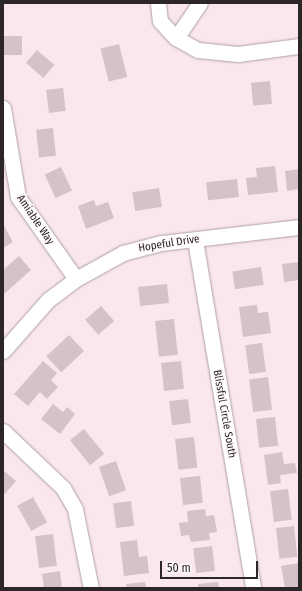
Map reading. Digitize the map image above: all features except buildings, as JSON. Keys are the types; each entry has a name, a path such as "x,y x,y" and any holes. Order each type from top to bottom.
{"street":[{"path":"158,3 160,21 176,38 198,50 238,54 299,46"},
{"path":"176,38 200,3"},
{"name":"Amiable Way","path":"3,108 18,197 76,279"},
{"name":"Hopeful Drive","path":"3,351 48,300 76,279 123,253 195,240 299,227"},
{"name":"Blissful Circle South","path":"195,240 253,588"},
{"path":"3,431 64,488 75,509 91,588"}]}
